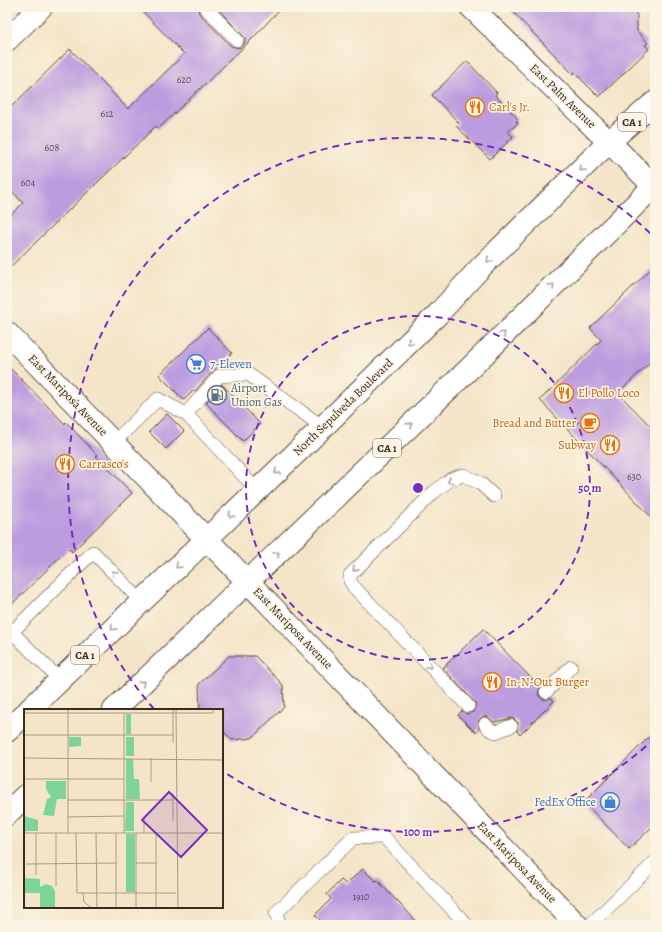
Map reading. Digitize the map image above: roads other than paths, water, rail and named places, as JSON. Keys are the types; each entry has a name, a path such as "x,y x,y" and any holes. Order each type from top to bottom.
{"main road":[{"path":"7,40 40,7"},
{"name":"East Palm Avenue","path":"471,7 654,185"},
{"name":"North Sepulveda Boulevard","path":"30,709 324,427 438,314 481,267 610,142 655,102"},
{"name":"CA 1","path":"115,709 466,372 654,185"},
{"name":"East Mariposa Avenue","path":"7,333 114,442 577,925"},
{"path":"7,732 24,715"},
{"path":"7,814 24,797"}],"lane":[{"path":"205,7 237,40"},
{"path":"186,414 219,376 248,374 324,427"},
{"path":"114,442 158,399 186,414 257,490"},
{"path":"468,706 353,586 350,581 350,575 434,492 451,479 463,475 480,483 494,496"},
{"path":"60,680 9,629 94,552 141,601"},
{"path":"546,692 571,667"},
{"path":"485,724 489,729 496,732 511,726"},
{"path":"280,925 276,913 353,838 384,837 467,925"},
{"path":"590,925 655,862"}],"place":[{"name":"Carl's Jr.","path":"475,107"},
{"name":"7-Eleven","path":"196,364"},
{"name":"El Pollo Loco","path":"564,393"},
{"name":"Airport Union Gas","path":"217,395"},
{"name":"Bread and Butter","path":"590,423"},
{"name":"Subway","path":"610,445"},
{"name":"Carrasco's","path":"65,464"},
{"name":"In-N-Out Burger","path":"492,682"},
{"name":"FedEx Office","path":"610,802"}]}
